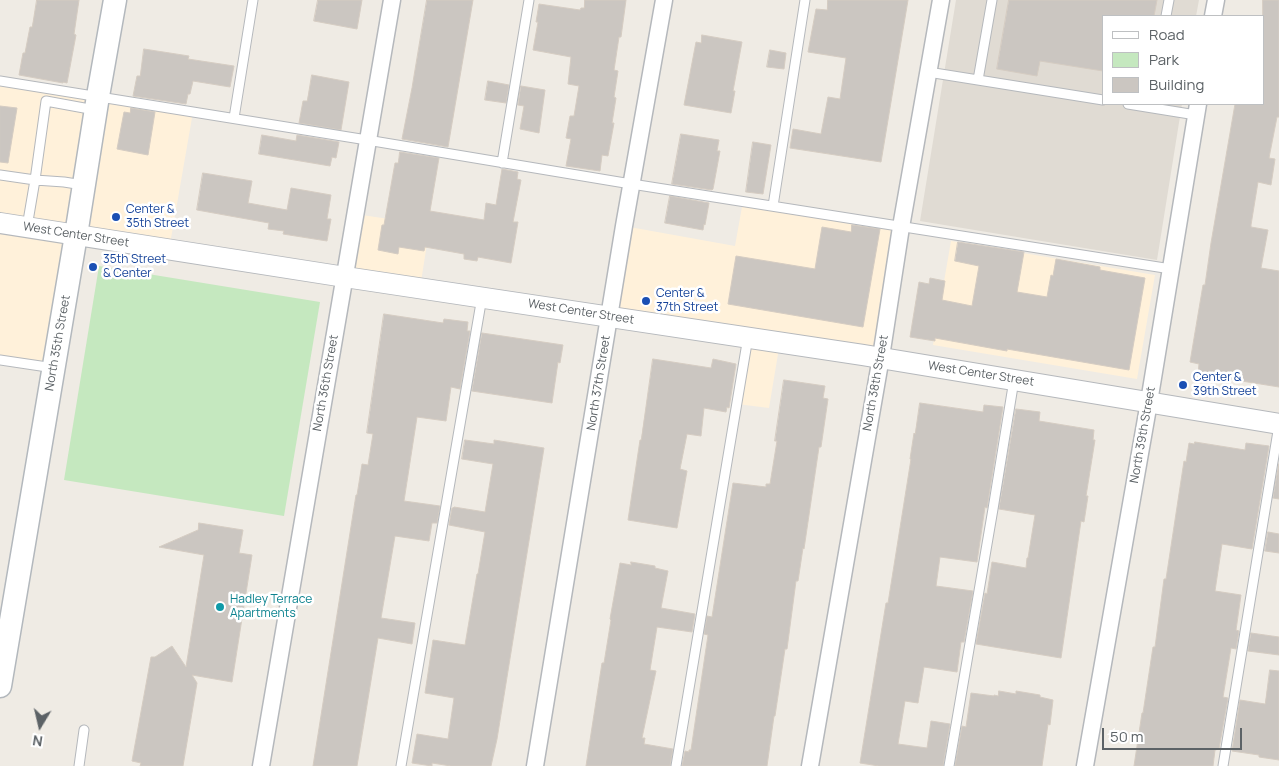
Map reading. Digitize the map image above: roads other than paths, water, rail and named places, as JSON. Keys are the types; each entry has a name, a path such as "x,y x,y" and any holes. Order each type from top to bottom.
{"main road":[{"name":"North 35th Street","path":"0,686 114,0"}],"street":[{"name":"North 36th Street","path":"261,766 392,0"},
{"name":"North 37th Street","path":"535,766 631,184 664,0"},
{"name":"North 38th Street","path":"810,766 941,0"},
{"path":"1213,15 1216,0"},
{"name":"North 39th Street","path":"1085,766 1149,402 1197,109"},
{"name":"West Center Street","path":"0,223 345,277 881,357 1279,425"}],"lane":[{"path":"234,118 254,0"},
{"path":"502,163 529,0"},
{"path":"773,206 805,0"},
{"path":"978,80 992,0"},
{"path":"1166,15 1168,0"},
{"path":"928,72 1102,100"},
{"path":"0,81 97,103"},
{"path":"27,227 46,101 97,103 234,118 631,184 1171,268"},
{"path":"1152,106 1197,109"},
{"path":"0,175 84,186"},
{"path":"401,766 482,297"},
{"path":"676,766 748,337"},
{"path":"0,360 54,368"},
{"path":"948,766 994,509 1014,380"},
{"path":"1223,766 1279,425"},
{"path":"79,766 84,730"}],"place":[{"name":"Center & 35th Street","path":"116,217"},
{"name":"35th Street & Center","path":"93,267"},
{"name":"Center & 37th Street","path":"646,301"},
{"name":"Center & 39th Street","path":"1183,385"},
{"name":"Hadley Terrace Apartments","path":"220,607"}]}
